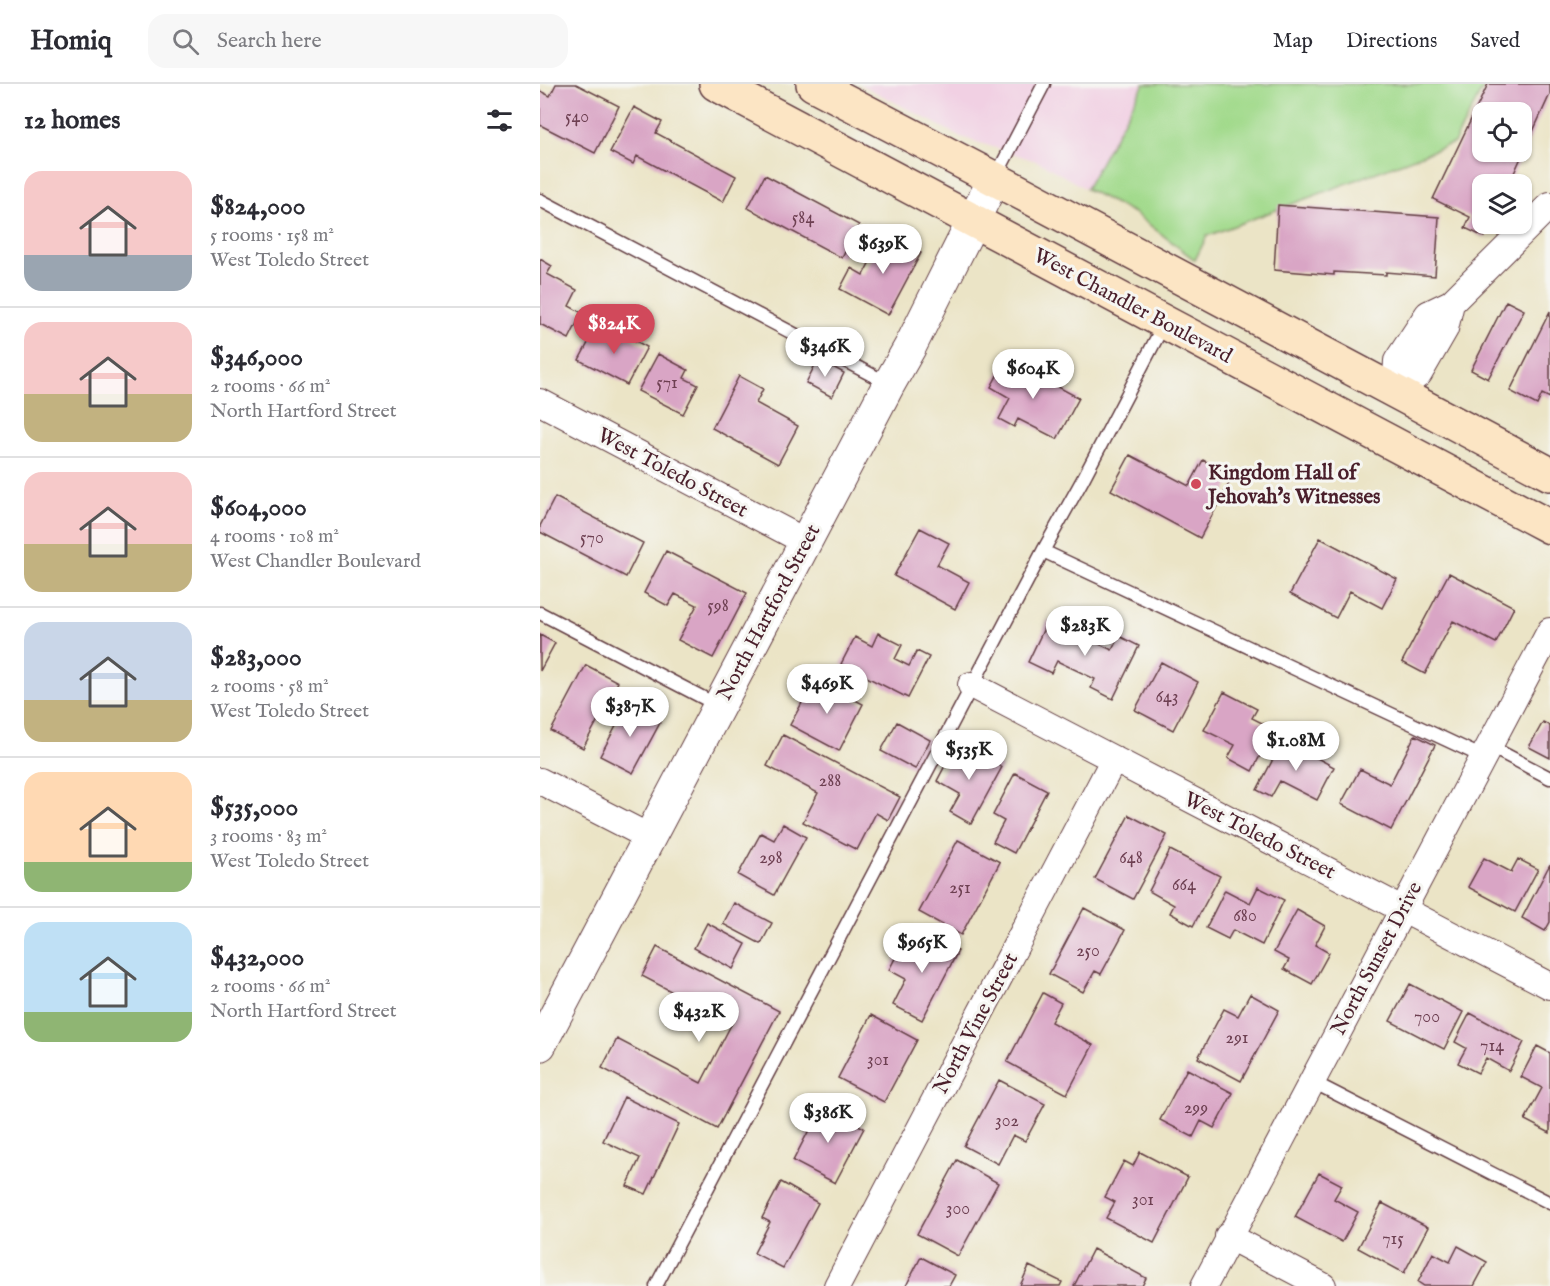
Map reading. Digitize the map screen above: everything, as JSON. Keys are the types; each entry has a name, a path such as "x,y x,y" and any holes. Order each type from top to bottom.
{"main road":[{"name":"West Chandler Boulevard","path":"716,84 1550,527"},
{"path":"813,84 1550,474"}],"street":[{"name":"North Hartford Street","path":"540,1045 910,347 994,179"},
{"path":"1395,392 1397,361 1428,314 1451,303 1550,205"},
{"name":"West Toledo Street","path":"540,402 806,542"},
{"name":"North Sunset Drive","path":"1204,1286 1228,1236 1550,631"},
{"name":"West Toledo Street","path":"971,685 1550,986"},
{"name":"North Vine Street","path":"837,1286 1114,759"},
{"path":"540,781 649,837"},
{"path":"1228,1236 1323,1286"}],"lane":[{"path":"994,179 1044,84"},
{"path":"540,200 889,384"},
{"path":"656,1286 1165,321"},
{"path":"1043,551 1550,778"},
{"path":"540,613 718,706"},
{"path":"1311,1081 1550,1203"}],"shaded area":[{"path":"860,84 1144,84 1086,189 1039,162 961,137"}],"green space":[{"path":"1144,84 1485,84 1476,102 1472,102 1472,109 1454,143 1207,236 1195,260 1134,213 1086,189"}],"building":[{"path":"556,84 576,84 619,106 595,153 540,125 540,91 550,96"},
{"path":"1488,84 1550,84 1550,94 1532,134 1532,102 1479,102"},
{"path":"634,107 662,122 656,133 736,176 723,202 637,156 633,164 610,152"},
{"path":"1472,117 1472,162 1519,162 1514,174 1472,174 1472,231 1465,228 1470,217 1433,199"},
{"path":"765,175 859,225 842,258 748,208"},
{"path":"1278,205 1439,217 1435,276 1386,272 1386,275 1334,272 1334,275 1274,270"},
{"path":"885,233 921,253 888,315 840,289 851,268 863,275"},
{"path":"540,259 552,266 547,274 577,290 569,306 582,313 569,339 540,324"},
{"path":"1506,301 1524,310 1488,379 1471,370"},
{"path":"1550,311 1550,398 1542,394 1537,405 1510,391"},
{"path":"595,330 612,340 617,331 647,347 627,385 579,360"},
{"path":"658,354 688,370 684,378 698,385 683,414 638,391"},
{"path":"818,359 844,373 832,397 806,383"},
{"path":"1006,359 1079,398 1057,439 1018,419 1014,427 999,419 1010,398 991,387"},
{"path":"739,376 763,389 756,403 798,426 778,464 712,428"},
{"path":"1130,455 1189,486 1203,460 1233,476 1200,538 1111,490"},
{"path":"555,497 643,543 626,577 540,532 540,526"},
{"path":"920,528 949,543 937,565 969,582 955,609 894,576"},
{"path":"1320,538 1397,579 1382,608 1350,591 1336,618 1290,594"},
{"path":"666,551 747,593 713,658 678,640 697,605 675,594 668,606 644,593"},
{"path":"1449,573 1514,607 1496,643 1453,621 1425,674 1402,662"},
{"path":"1048,620 1112,650 1119,636 1139,646 1113,699 1091,688 1095,679 1057,661 1051,673 1028,662"},
{"path":"878,633 902,645 895,659 909,666 917,651 929,657 908,698 841,664 855,637 872,646"},
{"path":"540,635 555,643 540,671"},
{"path":"1161,662 1198,682 1173,730 1135,710"},
{"path":"586,665 618,682 583,748 551,731"},
{"path":"815,679 863,704 839,751 790,725"},
{"path":"1224,692 1257,709 1252,718 1274,729 1252,771 1228,758 1235,745 1204,730"},
{"path":"628,704 661,721 633,773 600,756"},
{"path":"897,722 930,740 915,769 881,751"},
{"path":"1543,722 1550,726 1550,758 1529,747"},
{"path":"783,735 900,797 888,820 876,813 857,850 803,822 818,793 767,766"},
{"path":"1415,735 1435,745 1391,830 1341,804 1360,769 1390,784"},
{"path":"1283,740 1334,767 1317,800 1280,781 1271,797 1257,790"},
{"path":"957,743 1002,767 971,824 950,812 960,794 937,781"},
{"path":"1015,773 1047,790 1014,853 993,842 1004,821 993,815"},
{"path":"1129,815 1167,835 1133,899 1095,879"},
{"path":"783,824 806,837 774,895 738,875 761,833 774,840"},
{"path":"958,840 1000,862 961,935 919,912"},
{"path":"1170,850 1220,876 1193,926 1170,913 1174,905 1149,891"},
{"path":"1484,858 1511,872 1518,859 1538,869 1515,912 1468,887"},
{"path":"1550,864 1550,922 1545,931 1522,918"},
{"path":"1258,887 1284,900 1262,945 1233,930 1228,939 1206,928 1225,890 1250,903"},
{"path":"734,903 772,923 761,944 723,924"},
{"path":"1084,908 1125,930 1101,974 1095,971 1083,992 1049,974"},
{"path":"1297,910 1325,926 1315,945 1329,953 1312,984 1284,969 1289,960 1274,952"},
{"path":"707,923 746,944 733,969 694,948"},
{"path":"926,934 958,951 922,1020 893,1005 906,979 889,970 903,943 918,951"},
{"path":"657,947 779,1011 717,1129 602,1068 617,1039 701,1083 732,1023 642,976"},
{"path":"1410,984 1463,1012 1444,1049 1390,1021"},
{"path":"1043,993 1061,1003 1051,1022 1093,1045 1067,1094 1007,1062"},
{"path":"1250,994 1279,1010 1241,1081 1198,1058 1224,1009 1238,1016"},
{"path":"1470,1013 1524,1042 1509,1071 1486,1058 1478,1073 1458,1063 1466,1048 1455,1042"},
{"path":"871,1015 917,1040 884,1102 838,1078"},
{"path":"1537,1046 1550,1053 1550,1133 1525,1120 1542,1088 1521,1077"},
{"path":"1187,1069 1233,1093 1214,1128 1201,1121 1193,1137 1160,1120"},
{"path":"999,1080 1045,1104 1025,1141 1013,1135 998,1164 964,1146"},
{"path":"624,1097 679,1124 646,1194 627,1186 640,1158 603,1141"},
{"path":"822,1105 864,1128 835,1183 793,1161"},
{"path":"1140,1152 1188,1177 1154,1243 1106,1218 1115,1202 1105,1197 1124,1161 1133,1166"},
{"path":"957,1160 998,1183 958,1256 917,1234"},
{"path":"1319,1173 1342,1185 1334,1199 1358,1212 1342,1242 1295,1217"},
{"path":"781,1182 818,1203 783,1268 754,1253 770,1222 762,1218"},
{"path":"1382,1203 1428,1227 1404,1273 1358,1248"},
{"path":"1458,1246 1487,1262 1474,1286 1424,1286 1418,1282 1433,1253 1450,1262"},
{"path":"1093,1249 1146,1278 1142,1286 1074,1286"},
{"path":"921,1257 955,1275 949,1286 906,1286"},
{"path":"1029,1266 1062,1282 1060,1286 1020,1286"}],"place":[{"name":"Kingdom Hall of Jehovah's Witnesses","path":"1196,484"}]}
